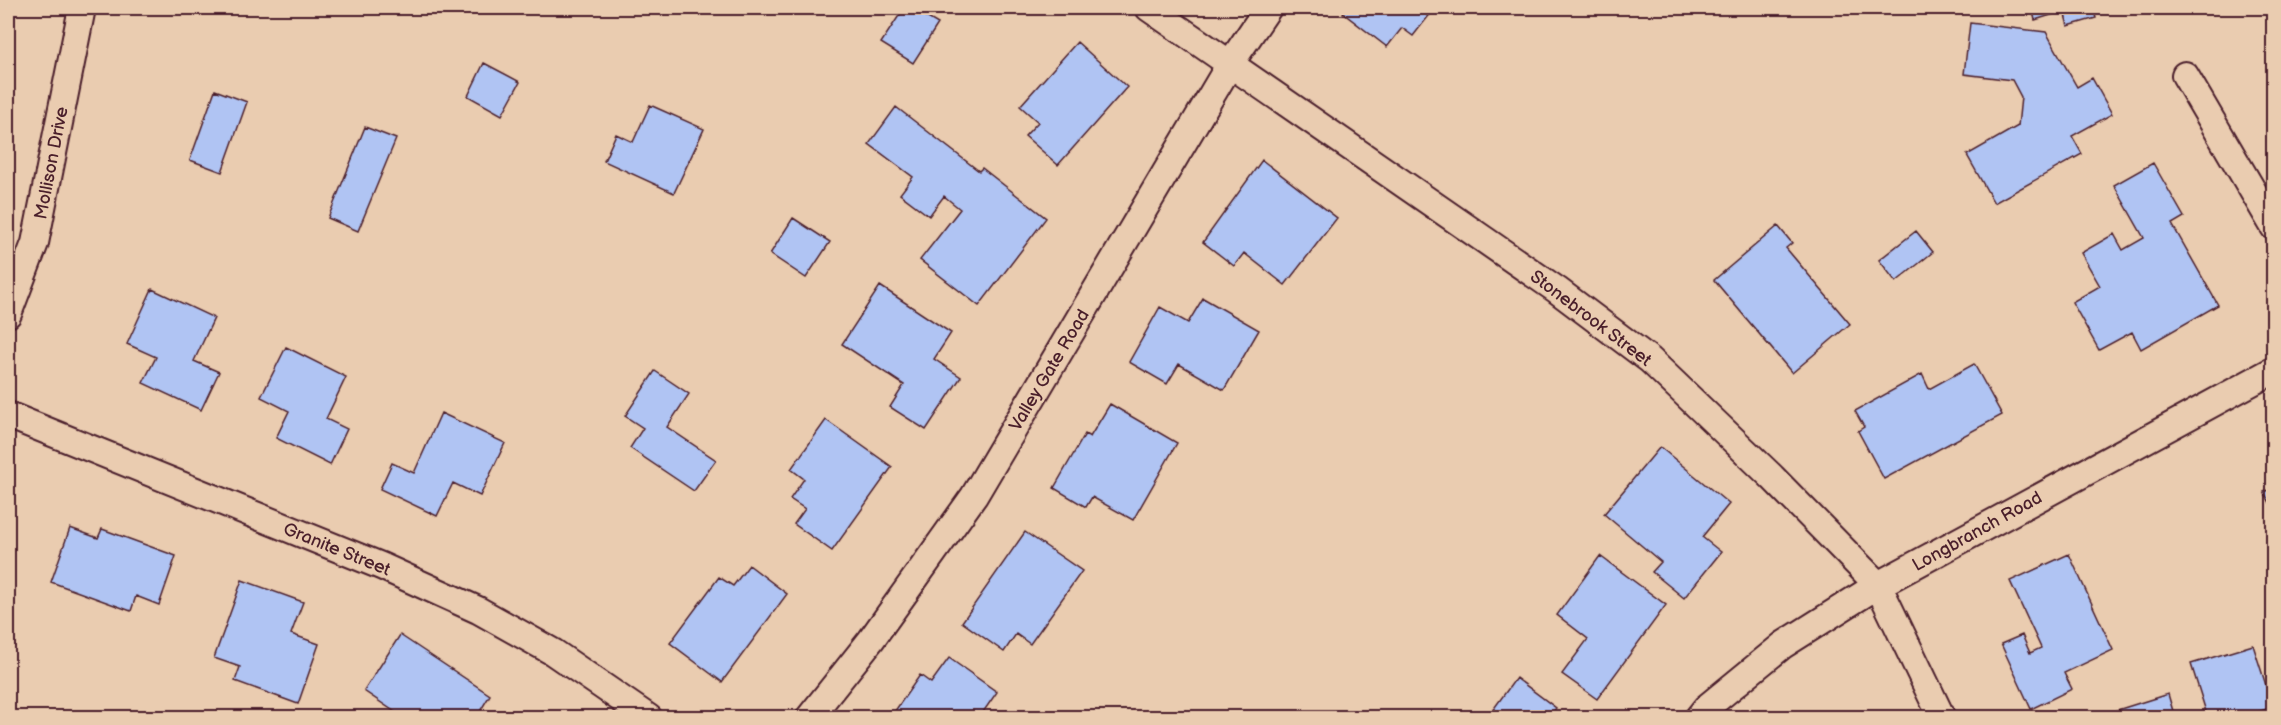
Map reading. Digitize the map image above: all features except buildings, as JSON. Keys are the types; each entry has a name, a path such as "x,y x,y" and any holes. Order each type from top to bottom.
{"street":[{"name":"Mollison Drive","path":"8,314 35,243 82,8"},
{"name":"Stonebrook Street","path":"1149,8 1557,290 1650,360 1772,477 1878,585 1942,717"},
{"name":"Valley Gate Road","path":"809,717 871,640 974,496 1230,64 1268,8"},
{"path":"2185,75 2274,227"},
{"name":"Longbranch Road","path":"1698,717 1783,645 1878,585 2274,370"},
{"name":"Granite Street","path":"8,415 381,566 478,610 553,652 649,717"}]}
